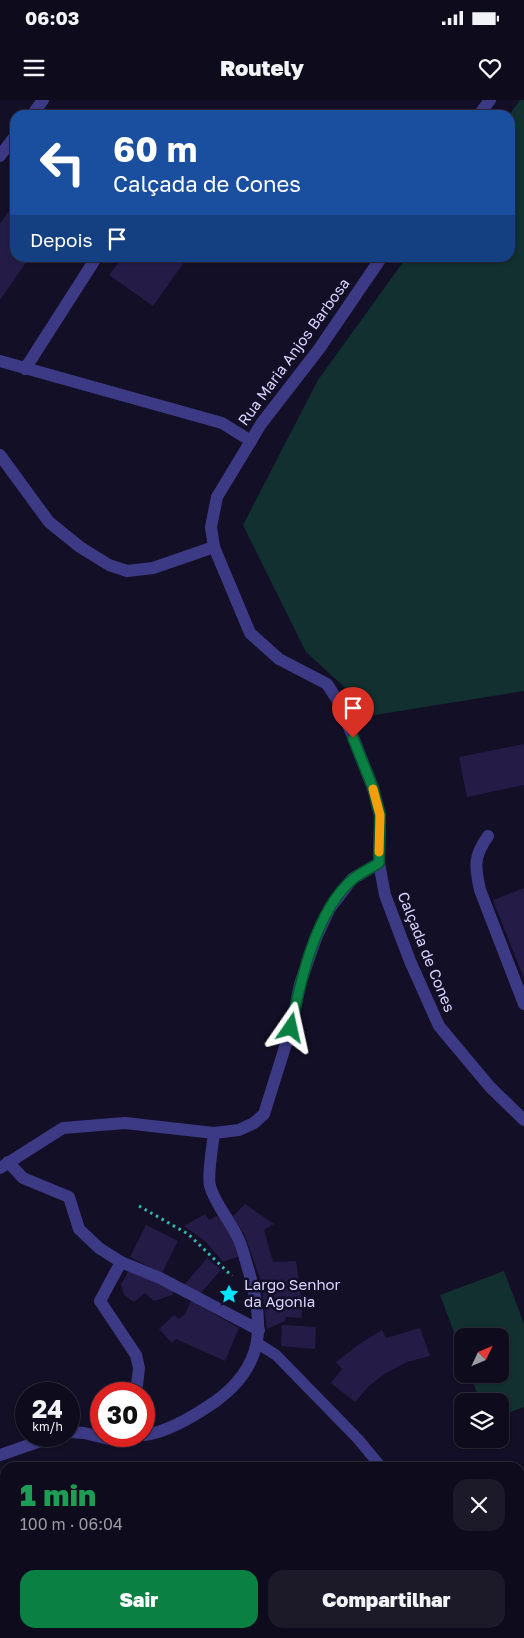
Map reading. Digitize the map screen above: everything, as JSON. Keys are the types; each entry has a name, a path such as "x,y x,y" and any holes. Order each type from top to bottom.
{"street":[{"path":"36,110 44,100"},
{"path":"0,156 10,143"},
{"path":"25,369 93,262"},
{"name":"Rua Maria Anjos Barbosa","path":"328,684 279,659 250,633 214,547 211,527 217,497 250,441 318,350 378,262"},
{"path":"0,361 222,423 250,441"},
{"path":"0,455 49,522 80,547 109,565 127,570 153,568 214,547"},
{"name":"Calçada de Cones","path":"328,684 340,704 373,788 380,815 379,863 388,903 410,961 439,1026 490,1087 524,1120"},
{"path":"488,836 476,856 476,871 480,890 524,1004"},
{"path":"258,1336 160,1278 121,1262 99,1248 79,1229 69,1197 23,1178 4,1165 63,1128 125,1123 214,1132 240,1130 254,1123 264,1114 291,1028 300,984 326,915 352,879 379,863"},
{"path":"155,1432 176,1425 207,1407 233,1388 250,1366 258,1336 256,1295 239,1242 209,1184 214,1132"},
{"path":"121,1262 100,1301 136,1355 140,1368 138,1382"},
{"path":"0,1455 23,1447"}],"lane":[{"path":"258,1336 377,1462"}],"path":[{"path":"139,1206 188,1234 232,1277"}],"green space":[{"path":"520,100 524,100 524,691 375,715 306,652 243,525 318,380 403,262 515,262 515,110 513,110"},
{"path":"504,1271 524,1324 524,1407 509,1413 509,1393 477,1393 473,1383 509,1383 509,1328 454,1328 454,1333 440,1295"}],"building":[{"path":"10,209 10,262 26,262 0,300 0,224"},
{"path":"119,262 184,262 153,306 109,275"},
{"path":"524,744 524,785 467,797 459,757"},
{"path":"524,888 524,979 493,900"},
{"path":"245,1204 274,1224 264,1230 273,1262 296,1261 302,1318 286,1317 285,1321 267,1329 261,1281 245,1236 233,1216"},
{"path":"205,1214 209,1220 217,1216 226,1225 240,1256 223,1262 206,1242 184,1226"},
{"path":"146,1225 178,1241 162,1273 130,1257"},
{"path":"207,1258 221,1270 200,1294 184,1285"},
{"path":"129,1270 174,1290 172,1295 154,1301 145,1293 134,1302 124,1295 121,1284"},
{"path":"191,1301 239,1328 225,1361 176,1339 172,1343 159,1329 174,1315 179,1319 185,1314"},
{"path":"282,1325 316,1327 315,1349 281,1346"},
{"path":"420,1328 430,1356 407,1362 386,1373 369,1386 355,1402 331,1383 342,1369 336,1362 382,1330 386,1338"}],"slow traffic":[{"path":"373,789 380,815 379,852"}],"place":[{"name":"Largo Senhor da Agonia","path":"229,1294"}],"route":[{"path":"291,1028 300,984 316,938 330,908 352,879 379,863 380,815 373,788 353,738"}]}
